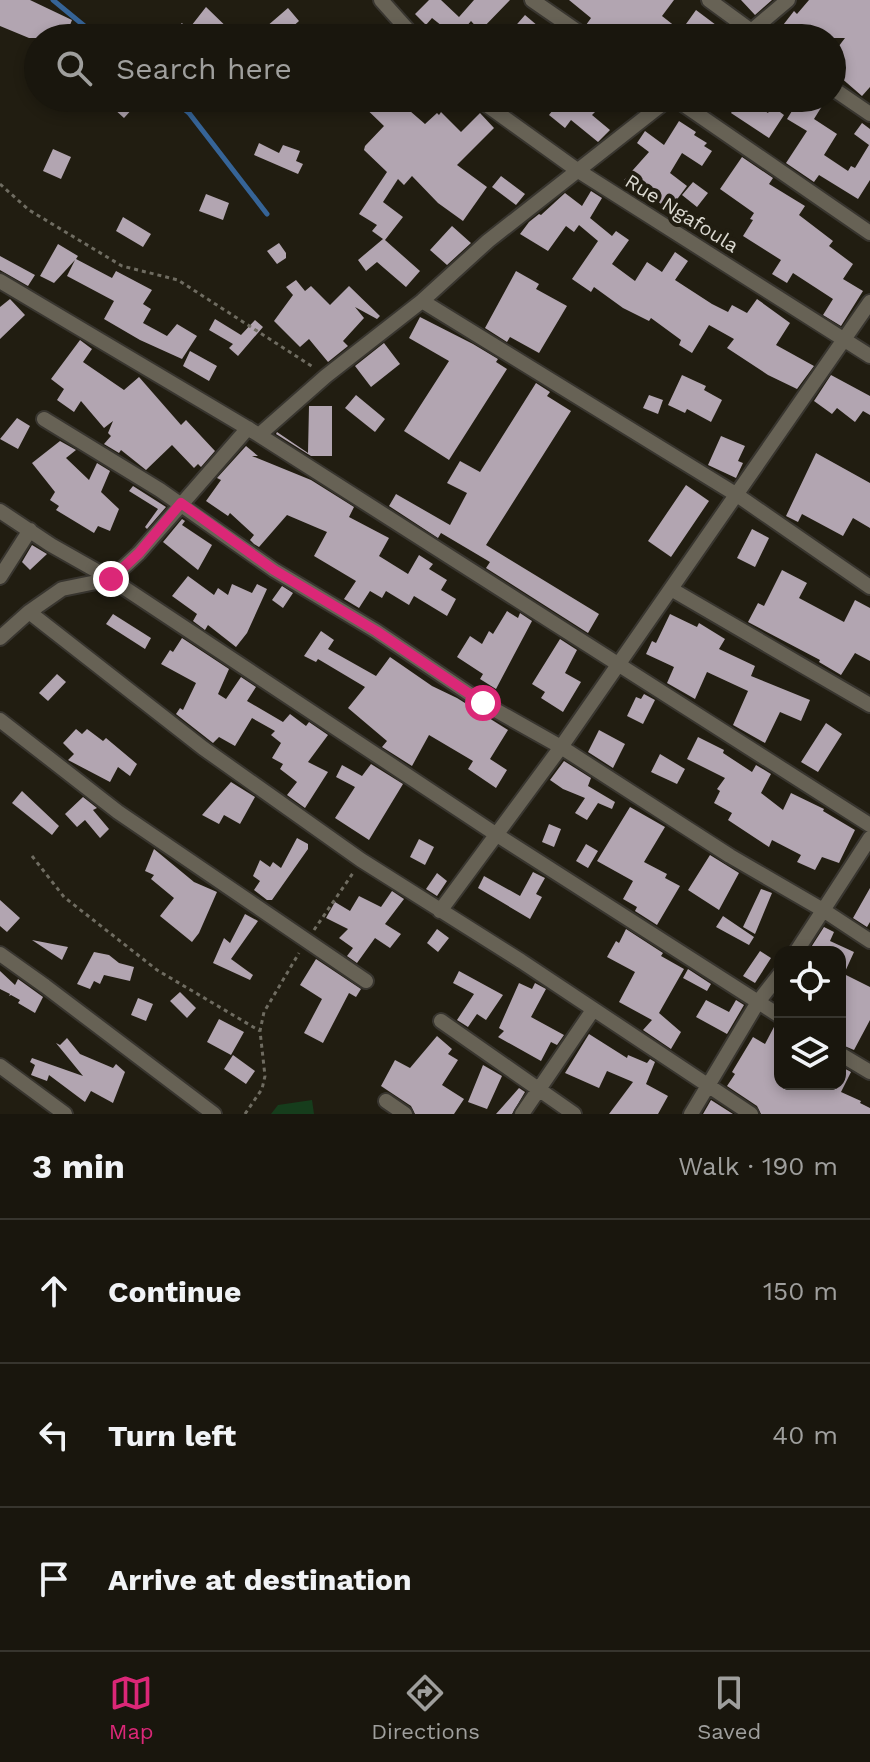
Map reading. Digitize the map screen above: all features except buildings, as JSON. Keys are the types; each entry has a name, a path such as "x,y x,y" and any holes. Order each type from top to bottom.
{"street":[{"path":"381,0 402,24"},
{"path":"532,0 567,24"},
{"path":"709,0 738,24"},
{"path":"764,24 788,0"},
{"path":"846,98 870,114"},
{"name":"Rue Ngafoula","path":"496,112 577,170 870,356"},
{"path":"0,638 29,612 62,589 111,579 139,553 181,503 253,432 422,301 488,241 654,112"},
{"path":"693,112 870,233"},
{"path":"0,281 253,432 870,825"},
{"path":"422,301 737,495 870,587"},
{"path":"440,911 561,747 870,302"},
{"path":"44,419 181,503 274,570 376,631 483,703 561,747 730,856 870,941"},
{"path":"0,511 111,579 497,835 774,1012"},
{"path":"0,577 30,530"},
{"path":"671,589 870,705"},
{"path":"29,612 203,748 361,860 521,961 751,1114"},
{"path":"0,720 118,812 366,981"},
{"path":"800,946 870,838"},
{"path":"0,954 214,1114"},
{"path":"691,1114 758,1002 774,982"},
{"path":"522,1114 593,1010"},
{"path":"441,1021 574,1114"},
{"path":"846,1058 870,1072"},
{"path":"0,1066 65,1114"},
{"path":"386,1101 405,1114"}],"path":[{"path":"0,184 29,210 122,266 178,280 326,376"},
{"path":"32,856 64,897 157,970 260,1031"},
{"path":"245,1114 262,1089 265,1076 260,1031 264,1012 307,940 361,860"}],"green space":[{"path":"312,1100 314,1114 271,1114 278,1105"}],"waterway":[{"path":"53,0 82,24"},
{"path":"188,112 267,214"}],"route":[{"path":"111,579 139,553 181,503 274,570 376,631 483,703"}]}
